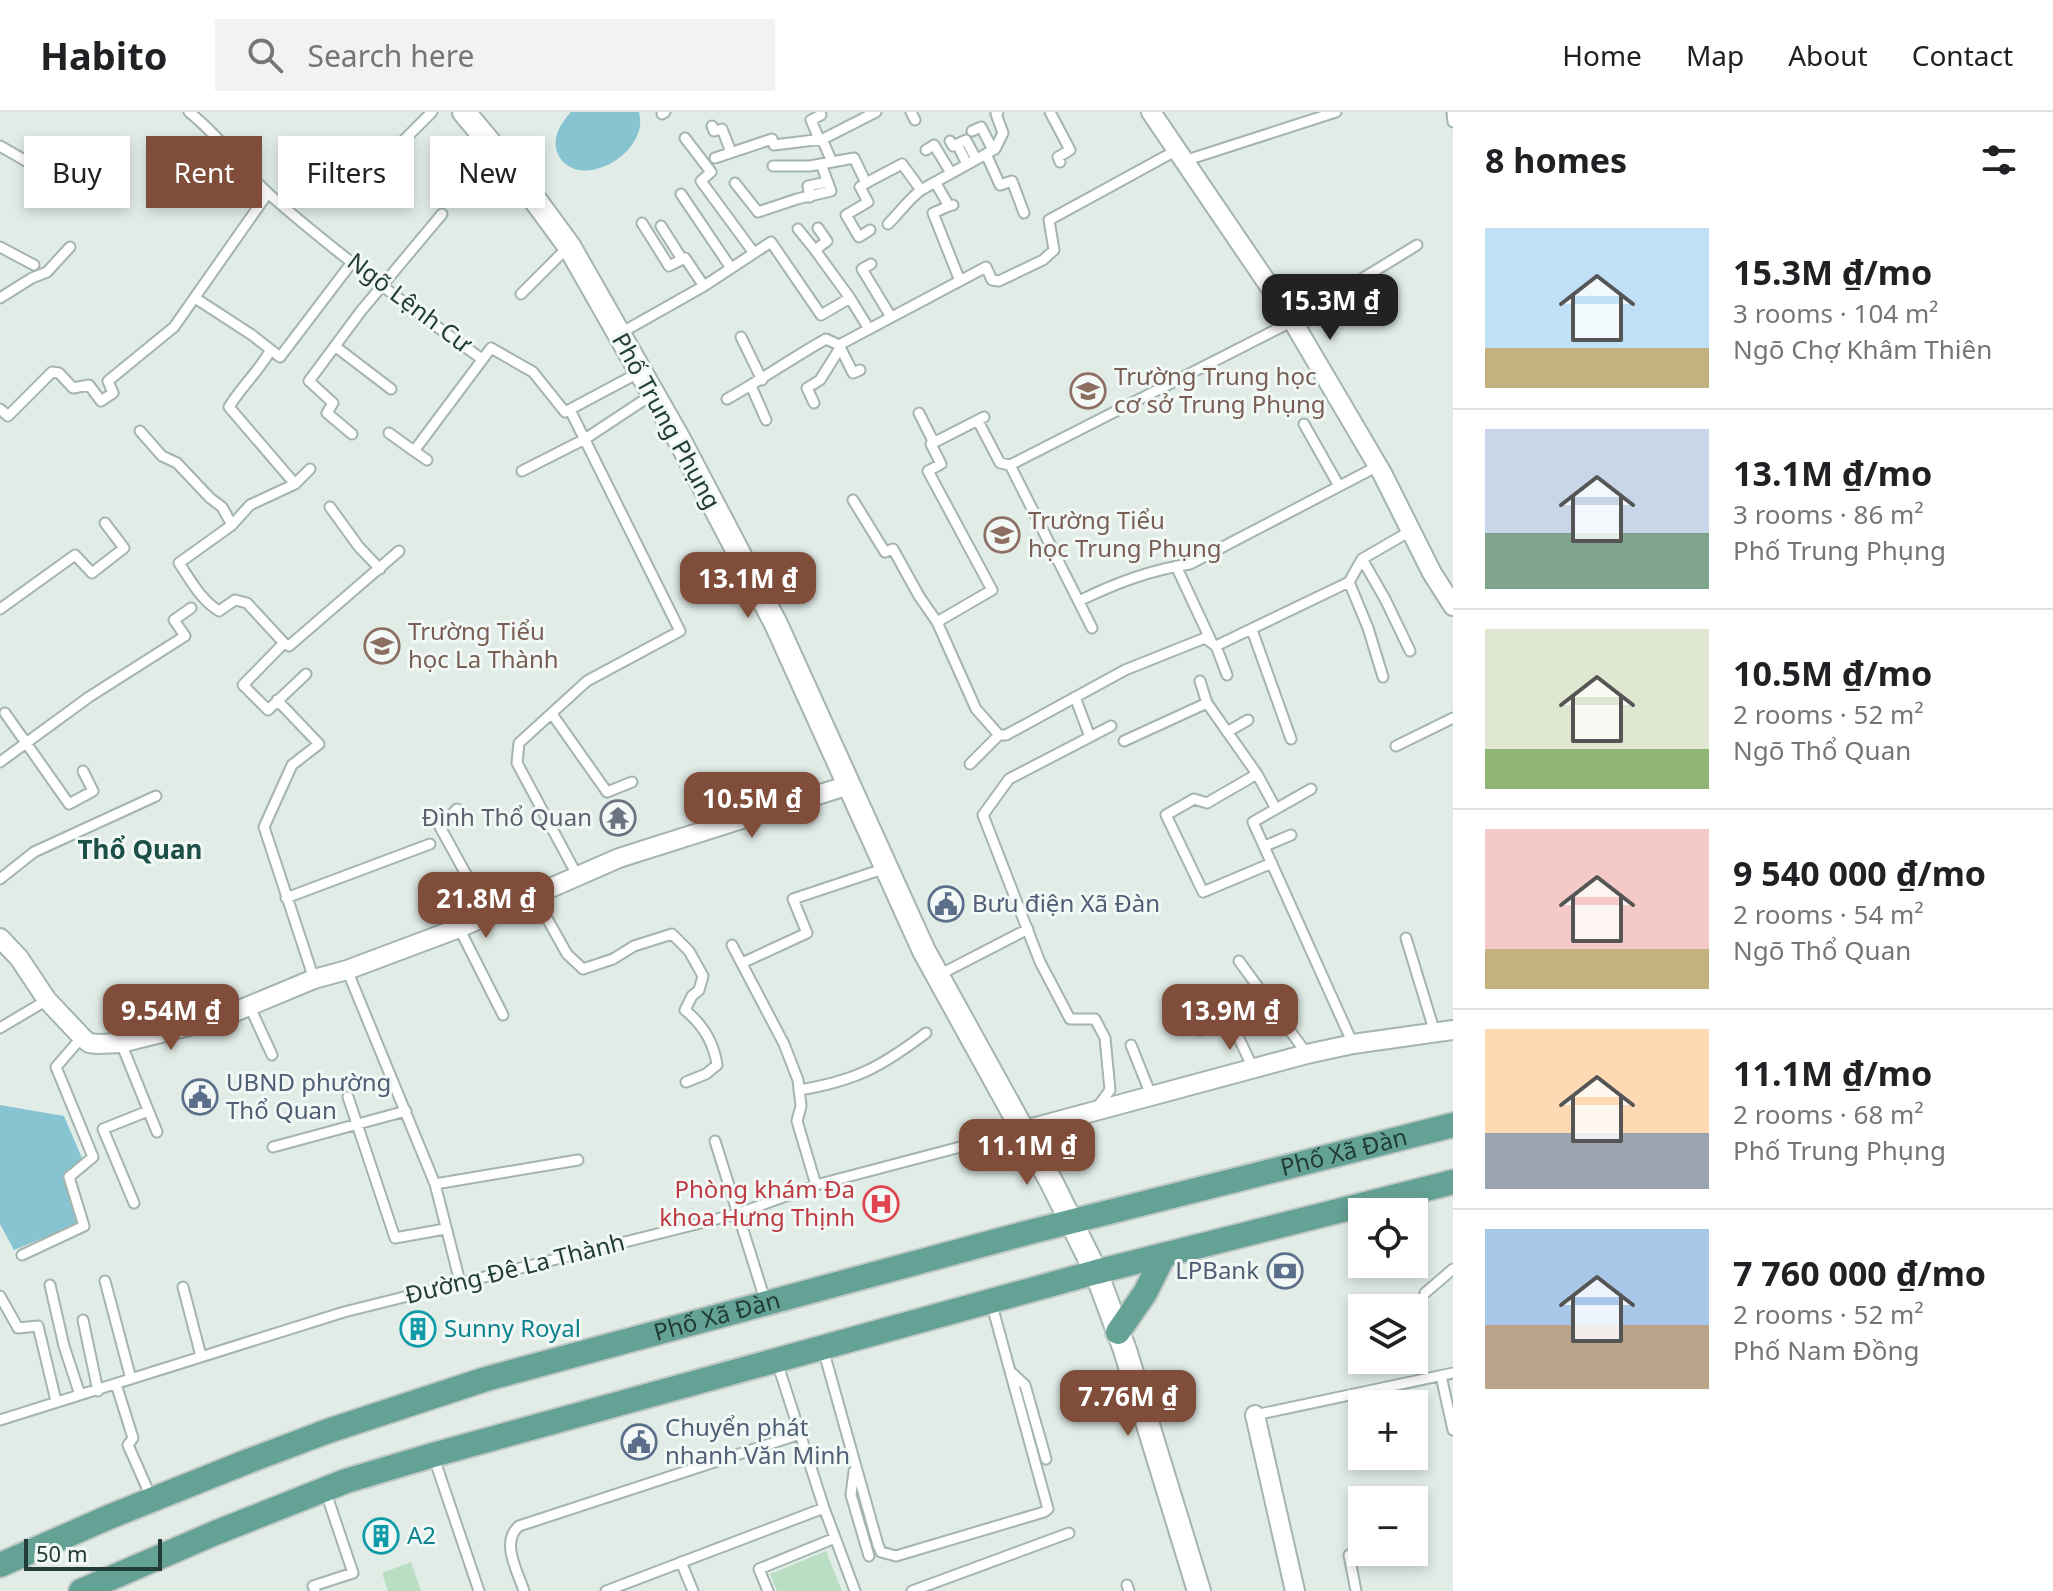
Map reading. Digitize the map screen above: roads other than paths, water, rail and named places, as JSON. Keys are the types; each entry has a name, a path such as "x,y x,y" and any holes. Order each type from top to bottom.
{"main road":[{"name":"Phố Xã Đàn","path":"0,1565 152,1500 328,1431 486,1379 1071,1222 1453,1125"},
{"path":"91,1589 215,1533 346,1481 433,1455 1096,1272 1453,1182"},
{"path":"1118,1332 1145,1293 1163,1257"}],"street":[{"name":"Phố Trung Phụng","path":"464,112 569,246 641,371 776,624 937,976 1096,1272 1118,1332 1199,1591"},
{"path":"1151,112 1293,321 1412,530 1446,580 1453,606"},
{"path":"0,938 19,958 47,1000 82,1037 89,1043 121,1043 220,1018 314,979 347,970 489,916 619,858 849,785"},
{"name":"Đường Đê La Thành","path":"1021,1131 1307,1054 1353,1044 1444,1032"},
{"path":"1255,1415 1295,1591"}],"lane":[{"name":"Ngõ Lệnh Cư","path":"189,112 209,127 268,193 383,287 482,359 491,348 533,372 565,412 570,410"},
{"path":"408,136 432,112"},
{"path":"715,158 772,139 774,145 820,139 876,112"},
{"path":"888,224 907,200 921,190 990,152 1003,133 996,114 998,112"},
{"path":"1050,112 1070,150 1058,157 1060,162"},
{"path":"814,403 807,388 820,380 840,346 986,267 992,280 999,281 1043,260 1054,250 1049,220 1180,156 1336,112"},
{"path":"1452,112 1453,122"},
{"path":"821,115 811,120 832,162"},
{"path":"712,126 714,131 722,129 731,152"},
{"path":"972,131 981,127 1000,185 1012,181 1024,213"},
{"path":"685,138 711,172 701,181 754,253"},
{"path":"953,143 966,140 971,162"},
{"path":"926,150 934,145 951,173"},
{"path":"0,146 24,160"},
{"path":"773,166 821,164 854,158 866,183"},
{"path":"735,183 758,212 810,197 808,186 827,182 821,164"},
{"path":"870,230 859,237 846,215 868,202 860,187 902,164 921,190"},
{"path":"935,182 951,205 933,213 960,281"},
{"path":"0,409 8,416 52,372 59,373 73,388 89,385 101,401 113,393 108,381 174,327 268,193"},
{"path":"681,194 731,268"},
{"path":"352,434 327,413 333,403 309,381 442,214"},
{"path":"642,223 669,266 682,259"},
{"path":"661,226 704,286"},
{"path":"815,250 827,241 818,228"},
{"path":"798,229 850,298 869,329"},
{"path":"619,334 704,286 771,242 821,315 850,298"},
{"path":"937,622 992,590 928,471 941,464 931,444 981,419 1000,463 1010,465 1293,321 1417,245"},
{"path":"521,294 569,246"},
{"path":"0,247 34,265"},
{"path":"0,298 47,272 70,247"},
{"path":"195,298 280,357 353,261"},
{"path":"871,264 862,269 891,317"},
{"path":"741,337 762,380"},
{"path":"727,399 826,339 840,346 853,373 860,370"},
{"path":"336,347 391,389"},
{"path":"270,351 229,407 295,484"},
{"path":"414,451 482,359"},
{"path":"578,877 517,763 519,743 587,681 680,631 570,410 641,371"},
{"path":"751,386 766,420"},
{"path":"522,471 585,439 653,394"},
{"path":"919,413 934,443"},
{"path":"1304,424 1339,486"},
{"path":"140,431 162,456 177,463 222,507 232,525"},
{"path":"389,433 427,460"},
{"path":"1010,465 1092,628"},
{"path":"1079,601 1128,579 1190,564 1378,466"},
{"path":"310,469 295,484 250,505 232,525 179,563 212,607 219,611 235,600 247,603 289,646 399,551"},
{"path":"853,500 885,552 893,549 937,622 976,709 999,735"},
{"path":"330,507 359,547 380,569"},
{"path":"0,609 75,555 92,573 124,548 105,523"},
{"path":"1214,644 1252,630 1349,582 1362,559 1412,530"},
{"path":"1362,559 1410,651"},
{"path":"1176,566 1227,675"},
{"path":"1349,582 1383,677"},
{"path":"0,762 89,697 185,636 174,620 191,608"},
{"path":"1252,630 1291,739"},
{"path":"970,764 999,735 1006,735 1125,670 1205,638 1214,644"},
{"path":"284,643 243,685 268,710 306,674"},
{"path":"1200,681 1207,703 1257,774 1276,809"},
{"path":"1075,697 1090,737"},
{"path":"277,700 319,744 292,765 264,827 314,979"},
{"path":"1124,741 1207,703"},
{"path":"5,713 69,804 93,791 83,771"},
{"path":"552,714 607,792 632,782"},
{"path":"1396,746 1453,718"},
{"path":"1227,732 1248,720"},
{"path":"1096,1109 1110,1090 1105,1038 1095,1019 1070,1019 1040,962 984,820 985,810 1009,779 1111,726"},
{"path":"1257,774 1207,803 1194,799 1166,815 1203,892 1272,863"},
{"path":"1311,789 1253,822 1353,1044"},
{"path":"0,879 34,852 156,796"},
{"path":"457,809 440,827 489,916"},
{"path":"1265,846 1291,835"},
{"path":"286,898 430,844"},
{"path":"742,963 807,933 793,899 886,868"},
{"path":"535,897 567,954 583,969 613,959 634,946 672,934 689,951 703,976 699,990 686,1004 685,1010 703,1029 715,1049 717,1065 706,1074 686,1082"},
{"path":"459,928 503,1015"},
{"path":"937,976 1028,929"},
{"path":"1406,938 1444,1032"},
{"path":"732,945 784,1044 799,1090 801,1106 797,1121 816,1185"},
{"path":"1239,961 1307,1054"},
{"path":"347,970 435,1184 458,1274"},
{"path":"1182,998 1200,1030 1232,1024 1253,1068"},
{"path":"0,1028 47,1000"},
{"path":"249,1005 272,1055"},
{"path":"799,1090 836,1084 867,1072 899,1054 926,1033"},
{"path":"22,1255 84,1226 69,1177 93,1157 56,1067 82,1037"},
{"path":"121,1043 157,1132"},
{"path":"1131,1045 1151,1095"},
{"path":"348,1097 395,1238 445,1229"},
{"path":"134,1203 103,1129 148,1111"},
{"path":"273,1147 406,1111"},
{"name":"Đường Đê La Thành","path":"0,1420 344,1312 737,1214 816,1185 1021,1131"},
{"path":"715,1141 766,1303"},
{"path":"435,1184 578,1160"},
{"path":"1425,1293 1453,1269"},
{"path":"458,1274 478,1278"},
{"path":"442,1288 458,1274"},
{"path":"105,1281 131,1379"},
{"path":"50,1285 64,1346 80,1395"},
{"path":"183,1287 201,1356"},
{"path":"0,1296 18,1328 38,1326 56,1401"},
{"path":"822,1346 878,1545 881,1552 896,1556 1044,1512 1048,1503 991,1302"},
{"path":"83,1320 98,1391"},
{"path":"776,1359 824,1508 855,1591"},
{"path":"1011,1372 1025,1385 1046,1459"},
{"path":"1255,1415 1453,1373"},
{"path":"1441,1376 1453,1430"},
{"path":"116,1384 133,1438 128,1445 152,1500"},
{"path":"524,1591 510,1542 519,1526 800,1434"},
{"path":"433,1455 479,1591"},
{"path":"855,1466 851,1495 869,1556"},
{"path":"315,1591 313,1586 353,1573 325,1490"},
{"path":"606,1591 824,1508"},
{"path":"912,1591 1069,1533"},
{"path":"768,1591 759,1569 835,1538"},
{"path":"681,1562 693,1591"},
{"path":"1351,1566 1356,1591"}],"water":[{"path":"571,112 639,112 640,128 623,155 594,170 579,170 566,164 556,146 558,130"},
{"path":"0,1105 64,1116 82,1158 63,1178 77,1224 14,1250 0,1224"}],"place":[{"name":"Trường Trung học cơ sở Trung Phụng","path":"1088,391"},
{"name":"Trường Tiểu học Trung Phụng","path":"1002,535"},
{"name":"Trường Tiểu học La Thành","path":"382,646"},
{"name":"Đình Thổ Quan","path":"618,818"},
{"name":"Bưu điện Xã Đàn","path":"946,904"},
{"name":"UBND phường Thổ Quan","path":"200,1097"},
{"name":"Phòng khám Đa khoa Hưng Thịnh","path":"881,1204"},
{"name":"LPBank","path":"1285,1271"},
{"name":"Sunny Royal","path":"418,1329"},
{"name":"Chuyển phát nhanh Văn Minh","path":"639,1442"},
{"name":"A2","path":"381,1536"}],"district":[{"name":"Thổ Quan","path":"140,850"}]}
